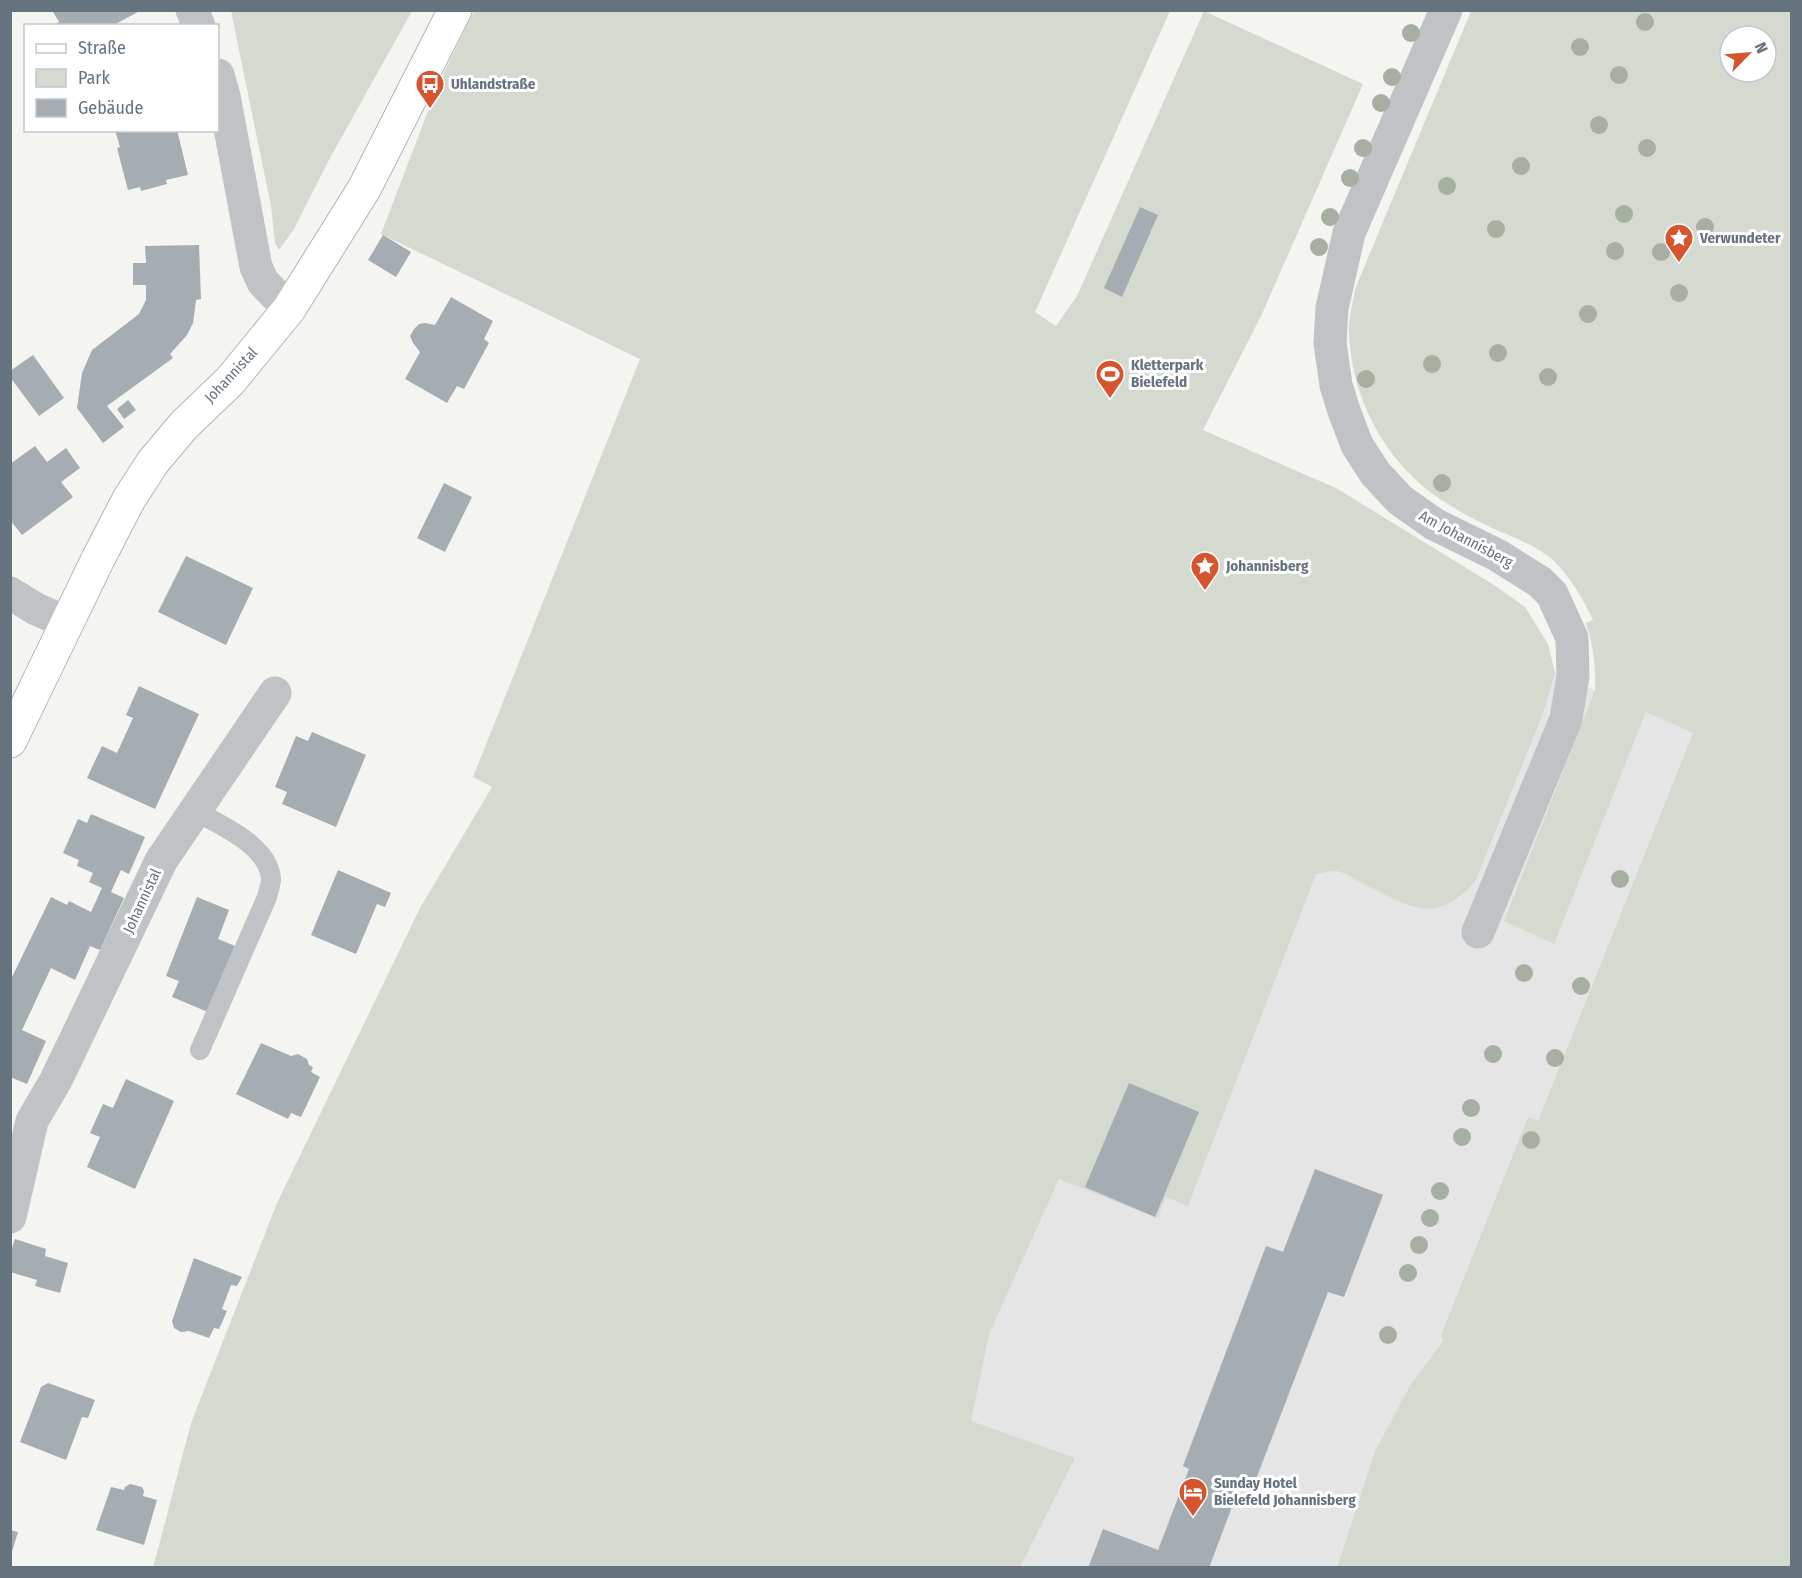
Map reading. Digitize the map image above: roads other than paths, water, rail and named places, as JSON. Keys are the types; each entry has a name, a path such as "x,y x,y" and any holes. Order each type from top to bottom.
{"main road":[{"name":"Johannistal","path":"10,741 129,499 153,462 184,424 230,381 289,309 364,189 455,10"}],"street":[{"path":"192,10 198,24"},
{"name":"Am Johannisberg","path":"1446,10 1349,233 1332,308 1330,343 1336,385 1344,411 1358,445 1375,473 1400,500 1434,525 1497,555 1540,582 1552,594 1572,638 1573,676 1566,719 1478,932"},
{"path":"219,78 256,267 263,282 289,309"},
{"path":"10,593 36,609 68,623"},
{"name":"Johannistal","path":"10,1217 21,1115 56,1080 161,861 275,693"}],"lane":[{"path":"194,810 254,845 265,862 271,879 267,897 200,1050"}],"place":[{"name":"Uhlandstraße","path":"430,110"},
{"name":"Verwundeter","path":"1679,264"},
{"name":"Kletterpark Bielefeld","path":"1110,400"},
{"name":"Johannisberg","path":"1205,592"},
{"name":"Sunday Hotel Bielefeld Johannisberg","path":"1193,1518"}]}
